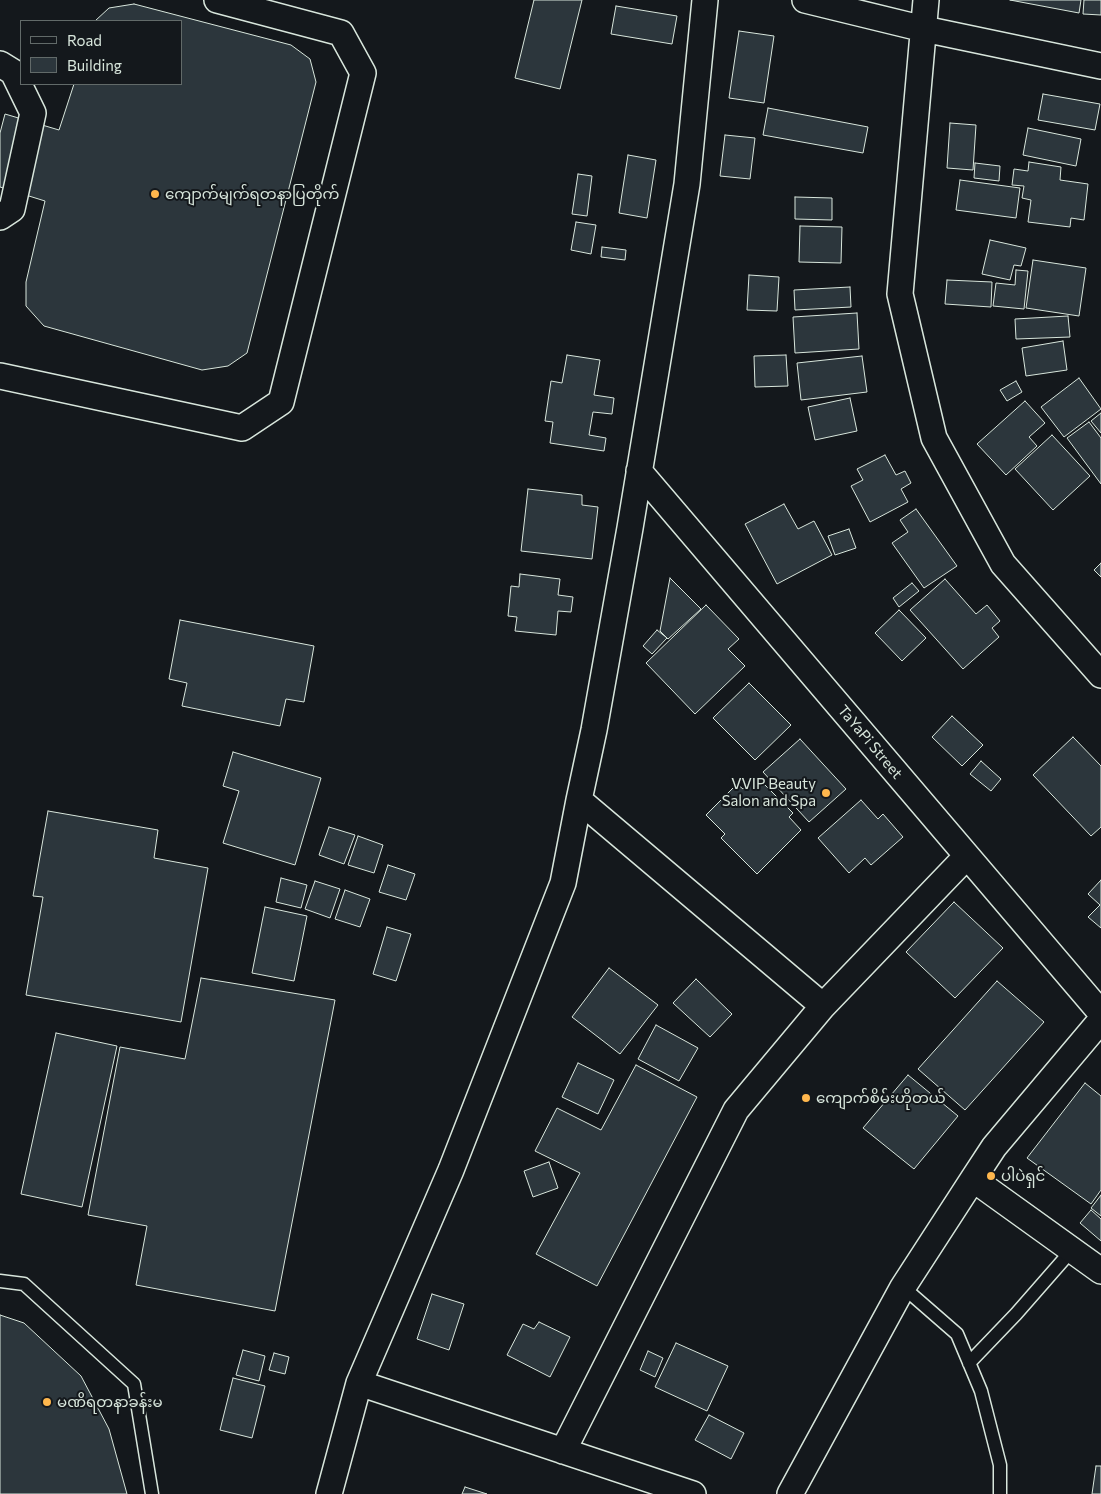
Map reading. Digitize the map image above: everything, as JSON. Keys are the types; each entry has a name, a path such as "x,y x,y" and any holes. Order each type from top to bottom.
{"street":[{"path":"0,376 242,428 281,402 363,73 341,33 217,0"},
{"path":"329,1494 359,1382 451,1170 564,883 578,800 594,730 630,528 687,184 706,0"},
{"path":"805,0 924,29 1101,66"},
{"path":"926,0 900,294 934,438 1003,564 1101,675"},
{"path":"0,64 13,72 33,112 12,209 0,217"},
{"name":"TaYaPi Street","path":"639,471 1101,1013"},
{"path":"578,800 823,1006"},
{"path":"563,1451 736,1110 823,1006 967,856"},
{"path":"790,1494 903,1287 973,1179 994,1147 1101,1020"},
{"path":"973,1179 1101,1271"},
{"path":"359,1382 693,1494"}],"lane":[{"path":"970,1362 1016,1314 1072,1250"},
{"path":"0,1281 24,1284 134,1384 152,1494"},
{"path":"903,1287 958,1334 981,1391 1000,1465 1000,1494"}],"building":[{"path":"534,0 582,0 560,89 515,78"},
{"path":"1010,0 1081,0 1079,13"},
{"path":"1084,0 1101,0 1101,15 1083,14"},
{"name":"ကျောက်မျက်ရတနာပြတိုက်","path":"134,4 291,45 310,59 316,82 247,353 228,366 202,370 44,326 26,306 26,282 45,201 0,187 0,133 5,114 59,130 74,85 182,85 182,20 96,20 109,8"},
{"path":"616,6 677,16 672,44 611,34"},
{"path":"739,31 774,36 764,103 729,98"},
{"path":"1043,94 1100,104 1095,130 1038,120"},
{"path":"768,108 868,127 863,153 763,135"},
{"path":"950,123 976,125 973,170 947,168"},
{"path":"1028,128 1081,139 1076,166 1023,155"},
{"path":"725,135 755,138 750,179 720,176"},
{"path":"628,155 656,160 647,218 619,213"},
{"path":"1029,162 1061,167 1060,180 1088,184 1084,220 1071,218 1070,227 1028,222 1031,200 1022,198 1024,186 1012,185 1014,169 1028,171"},
{"path":"975,163 1000,166 999,181 974,178"},
{"path":"578,174 592,176 587,216 572,214"},
{"path":"960,180 1020,188 1016,218 956,210"},
{"path":"795,197 832,198 832,220 795,219"},
{"path":"576,222 596,225 591,254 571,250"},
{"path":"800,226 842,227 841,263 799,262"},
{"path":"990,240 1026,248 1021,266 1014,265 1010,280 982,274"},
{"path":"602,247 626,250 625,260 601,257"},
{"path":"1033,260 1086,268 1079,316 1026,308"},
{"path":"1016,270 1028,271 1024,309 993,306 996,283 1015,285"},
{"path":"749,275 779,277 777,311 747,310"},
{"path":"947,280 992,282 991,307 945,304"},
{"path":"850,287 851,307 795,310 794,290"},
{"path":"857,313 859,349 795,353 793,317"},
{"path":"1068,316 1070,337 1016,339 1015,319"},
{"path":"1063,341 1067,370 1026,376 1022,348"},
{"path":"567,355 600,360 594,395 614,398 612,414 593,412 589,435 606,438 604,451 550,443 553,422 545,421 551,381 562,383"},
{"path":"786,355 788,386 755,387 754,356"},
{"path":"862,356 867,392 801,400 797,363"},
{"path":"1079,378 1101,409 1064,437 1041,407"},
{"path":"1016,381 1022,392 1007,401 1000,390"},
{"path":"850,398 857,431 815,440 808,407"},
{"path":"1025,401 1045,423 1029,437 1037,446 1006,475 977,444"},
{"path":"1101,413 1101,433 1091,421"},
{"path":"1089,422 1101,438 1101,484 1067,438"},
{"path":"1052,435 1090,476 1053,510 1015,469"},
{"path":"885,455 896,475 905,471 911,483 901,489 908,502 870,522 851,486 863,480 857,469"},
{"path":"528,489 582,495 582,505 598,507 592,559 521,551"},
{"path":"784,504 798,529 814,521 832,555 777,584 745,524"},
{"path":"916,509 957,566 924,588 892,543 908,532 900,520"},
{"path":"849,529 856,548 835,555 828,536"},
{"path":"1101,563 1101,577 1094,570"},
{"path":"520,574 560,579 558,595 573,597 571,612 558,611 556,635 515,631 517,617 508,616 511,586 519,587"},
{"path":"670,578 701,609 668,639 660,631"},
{"path":"945,579 976,614 987,605 1000,621 992,628 999,637 963,669 910,610"},
{"path":"912,583 919,591 899,607 893,598"},
{"path":"706,605 739,639 728,649 745,666 695,714 646,663"},
{"path":"899,610 926,638 902,661 875,633"},
{"path":"180,620 314,646 304,702 286,699 280,726 182,706 187,683 169,679"},
{"path":"657,630 667,638 652,654 643,646"},
{"path":"749,683 791,725 755,760 713,718"},
{"path":"952,716 983,745 962,766 932,737"},
{"path":"1073,737 1101,766 1101,827 1091,836 1033,775"},
{"path":"800,739 846,789 809,822 763,772"},
{"path":"233,752 321,778 295,865 223,843 239,791 223,786"},
{"path":"981,761 1001,779 991,791 970,774"},
{"path":"759,779 793,813 789,817 801,830 757,874 721,838 725,834 706,815 737,784 743,789 751,782 754,785"},
{"path":"861,800 878,819 883,814 903,837 871,865 865,858 849,873 818,838"},
{"path":"48,811 158,830 154,858 208,868 181,1022 26,995 43,897 33,896"},
{"path":"329,827 355,835 344,864 319,855"},
{"path":"358,836 383,845 374,873 348,865"},
{"path":"388,865 415,874 406,900 379,892"},
{"path":"281,878 307,885 301,908 276,902"},
{"path":"1101,880 1101,928 1088,917 1100,905 1088,894"},
{"path":"315,881 340,889 330,918 305,909"},
{"path":"345,890 370,899 360,927 335,919"},
{"path":"954,902 1003,948 955,998 906,952"},
{"path":"265,907 307,916 294,981 252,973"},
{"path":"387,927 411,934 396,981 373,974"},
{"path":"609,968 658,1005 620,1054 572,1017"},
{"path":"201,978 335,1000 275,1311 136,1285 147,1226 88,1215 120,1047 185,1059"},
{"path":"696,979 732,1014 710,1037 673,1003"},
{"path":"997,981 1044,1022 965,1110 918,1069"},
{"path":"656,1025 698,1048 679,1081 638,1059"},
{"path":"56,1033 117,1046 82,1207 21,1194"},
{"path":"578,1063 614,1080 598,1114 562,1097"},
{"path":"636,1065 697,1097 597,1286 536,1254 580,1173 535,1151 557,1108 601,1130"},
{"path":"908,1075 958,1116 914,1169 863,1128"},
{"path":"1085,1083 1101,1096 1101,1190 1091,1204 1027,1158"},
{"path":"549,1162 558,1188 533,1197 524,1171"},
{"path":"1101,1195 1101,1216 1091,1208"},
{"path":"1091,1210 1101,1219 1101,1241 1080,1223"},
{"path":"432,1294 464,1304 449,1350 417,1339"},
{"name":"မဏိရတနာခန်းမ","path":"0,1315 24,1323 81,1376 109,1429 127,1494 0,1494"},
{"path":"539,1322 570,1337 550,1377 507,1355 523,1324 534,1329"},
{"path":"676,1343 728,1366 707,1411 655,1387"},
{"path":"243,1350 265,1356 259,1381 236,1375"},
{"path":"648,1351 663,1358 655,1377 640,1370"},
{"path":"274,1353 289,1357 285,1374 269,1370"},
{"path":"233,1378 265,1386 252,1438 220,1430"},
{"path":"709,1415 744,1433 731,1459 695,1440"},
{"path":"1096,1466 1101,1466 1101,1494 1092,1494"},
{"path":"465,1487 487,1494 462,1494"}],"place":[{"name":"ကျောက်မျက်ရတနာပြတိုက်","path":"155,194"},
{"name":"VVIP Beauty Salon and Spa","path":"826,793"},
{"name":"ကျောက်စိမ်းဟိုတယ်","path":"806,1098"},
{"name":"ပါပဲရှင်","path":"991,1176"},
{"name":"မဏိရတနာခန်းမ","path":"47,1402"}]}
